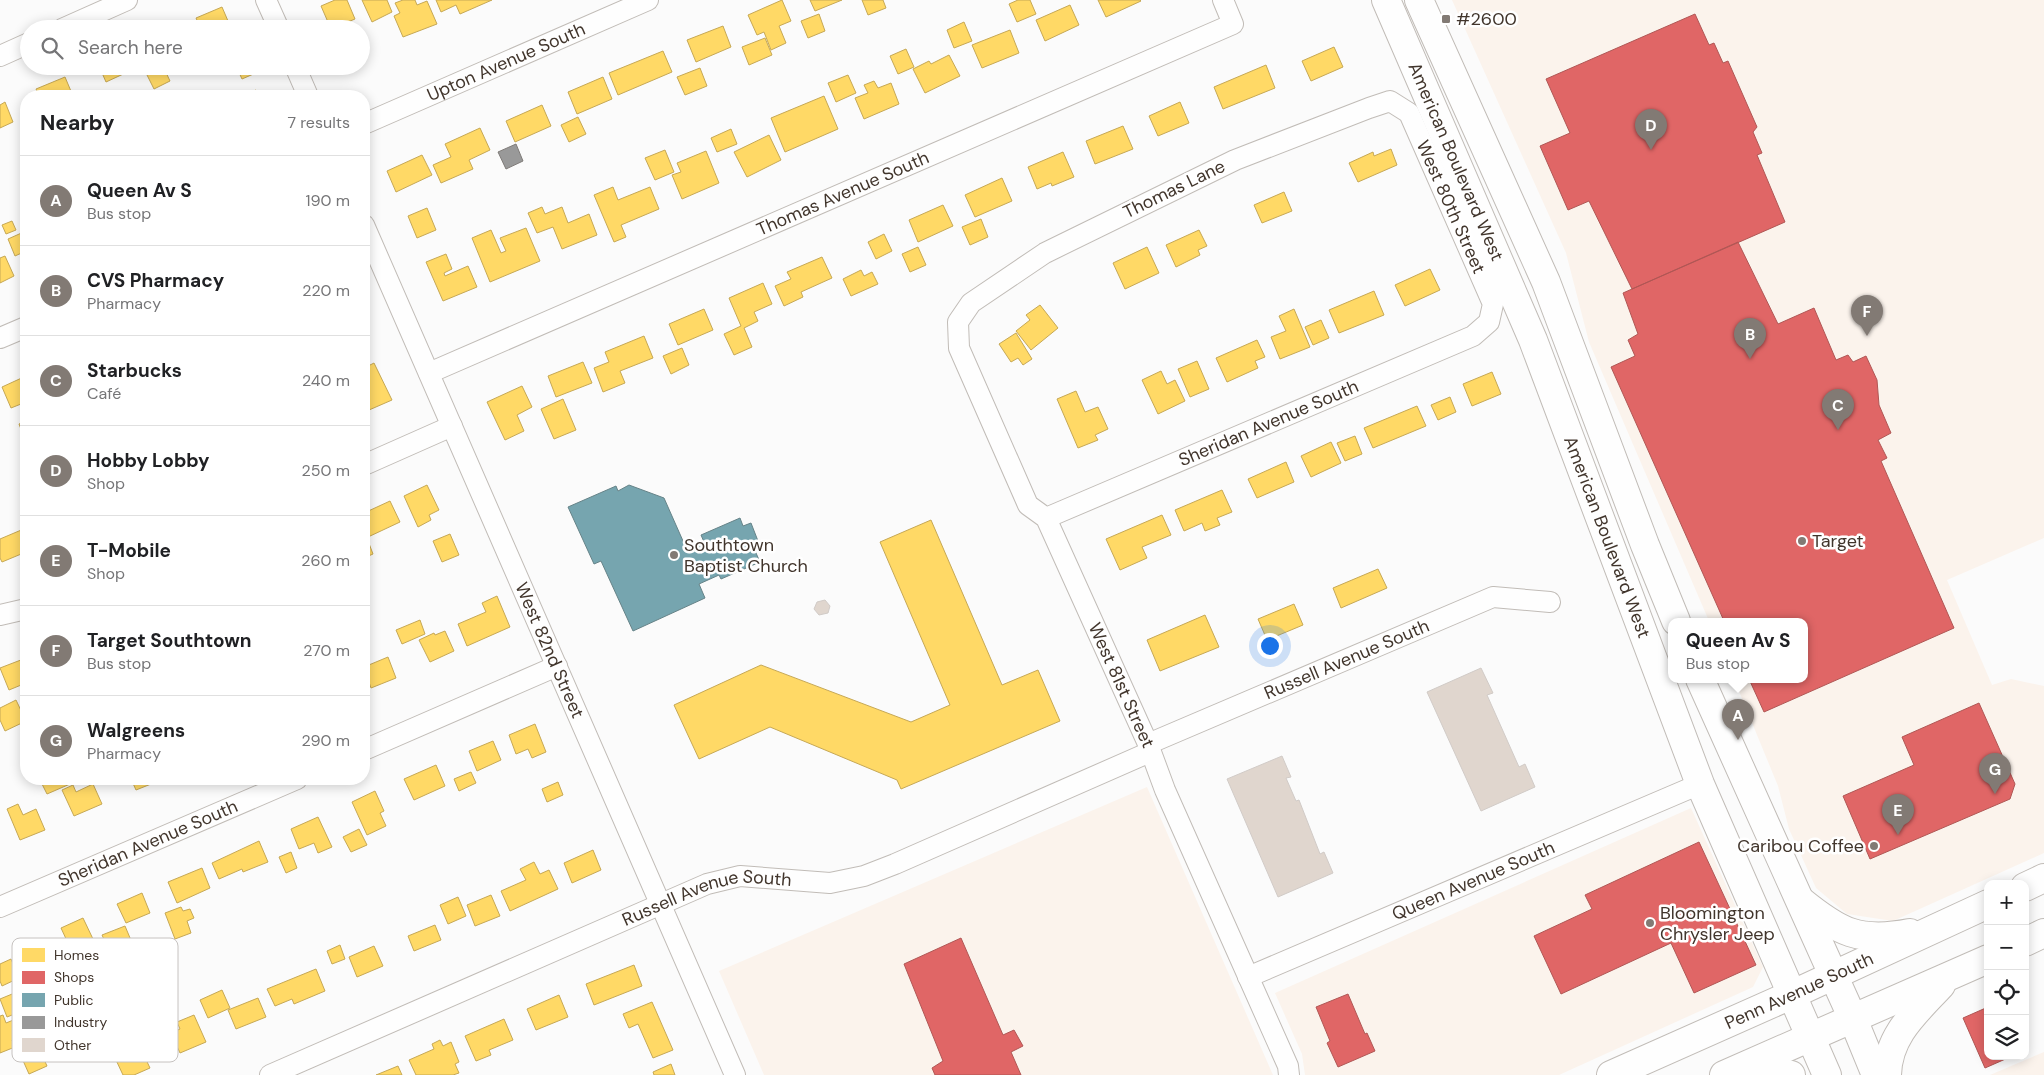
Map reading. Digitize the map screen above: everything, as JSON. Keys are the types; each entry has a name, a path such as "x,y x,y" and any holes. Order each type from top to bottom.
{"main road":[{"name":"American Boulevard West","path":"1386,0 1533,340 1700,784 1826,1075"},
{"name":"American Boulevard West","path":"1419,0 1546,282 1645,545 1675,618"},
{"path":"1702,683 1876,1075"},
{"path":"2029,885 2044,878"},
{"path":"1798,898 1829,923 1856,935 1888,937 1938,927"},
{"name":"Penn Avenue South","path":"1611,1075 1833,976 1984,906"},
{"path":"2029,940 2044,933"},
{"path":"1729,1073 1984,961"},
{"path":"1887,1075 1888,1062 1900,1030 1948,976"},
{"path":"1729,1073 1776,1071 1791,1075"}],"street":[{"path":"82,20 127,0"},
{"path":"266,0 274,20"},
{"name":"Upton Avenue South","path":"370,121 648,0"},
{"name":"Thomas Avenue South","path":"429,373 1233,24 1223,0"},
{"path":"0,56 20,47"},
{"path":"299,75 305,90"},
{"name":"Thomas Lane","path":"971,303 1045,253 1235,160 1390,101"},
{"name":"West 80th Street","path":"1390,101 1409,112 1493,304 1489,322"},
{"name":"West 82nd Street","path":"370,239 735,1075"},
{"name":"West 81st Street","path":"971,303 958,322 959,348 1028,505 1046,518 1288,1066 1289,1075"},
{"name":"Sheridan Avenue South","path":"1046,518 1473,336 1489,322"},
{"path":"0,338 20,330"},
{"path":"370,461 452,426"},
{"name":"Russell Avenue South","path":"270,1075 707,884 740,876 830,883 864,876 895,864 1149,748 1493,597 1550,602"},
{"path":"0,615 20,611"},
{"path":"370,747 557,666"},
{"name":"Queen Avenue South","path":"1248,978 1700,784"},
{"name":"Sheridan Avenue South","path":"0,907 283,785"}],"shaded area":[{"path":"1452,0 2044,0 2044,538 1947,580 1992,685 2011,679 2044,686 2044,853 1893,921 1847,914 1816,888 1789,829 1778,786 1736,683 1808,683 1808,618 1708,618 1589,342 1566,253"},
{"path":"1147,787 1273,1075 764,1075 719,971"},
{"path":"1691,808 1763,967 1753,987 1559,1075 1305,1075 1302,1054 1275,993"},
{"path":"2044,1052 2044,1075 1990,1075 2029,1060"}],"building: Homes":[{"path":"335,0 347,0 355,19 327,20 321,6"},
{"path":"362,0 387,0 392,12 372,22"},
{"path":"403,0 415,0 417,5 427,1 437,24 403,37 394,16 400,13 395,3"},
{"path":"436,0 492,0 460,14 456,5 441,12"},
{"path":"782,0 791,21 779,26 786,43 771,50 764,32 757,35 748,15"},
{"path":"810,0 842,0 815,11"},
{"path":"862,0 883,0 886,8 868,15"},
{"path":"1018,0 1030,0 1036,14 1017,22 1009,4"},
{"path":"1098,0 1140,0 1141,1 1106,17"},
{"path":"1070,5 1079,25 1045,41 1036,20"},
{"path":"222,7 228,20 197,20 196,18"},
{"path":"819,14 825,31 808,38 801,21"},
{"path":"964,22 972,41 954,48 947,30"},
{"path":"723,26 731,47 696,62 687,40"},
{"path":"1010,30 1019,53 982,68 972,45"},
{"path":"765,38 772,55 749,65 742,47"},
{"path":"1334,47 1343,67 1311,81 1302,61"},
{"path":"906,49 914,67 898,74 890,56"},
{"path":"663,51 672,72 618,95 609,73"},
{"path":"949,55 960,76 925,93 913,69 929,61 931,64"},
{"path":"1266,65 1275,88 1223,109 1214,87"},
{"path":"700,68 707,86 685,95 677,77"},
{"path":"103,75 121,75 106,82"},
{"path":"147,75 167,75 170,81 154,89"},
{"path":"240,75 251,75 242,79"},
{"path":"848,75 856,93 836,102 828,83"},
{"path":"65,77 70,90 36,90"},
{"path":"603,77 612,99 577,114 568,92"},
{"path":"874,81 878,88 891,83 899,104 864,119 855,98 868,93 864,85"},
{"path":"824,96 838,129 785,152 771,118"},
{"path":"5,102 13,122 0,128 0,105"},
{"path":"1180,102 1189,123 1158,136 1149,116"},
{"path":"542,105 551,126 515,142 506,121"},
{"path":"578,117 586,134 569,142 561,125"},
{"path":"1123,126 1133,149 1095,164 1086,141"},
{"path":"480,128 490,150 469,160 473,169 441,183 433,165 451,157 445,144"},
{"path":"731,129 737,144 717,152 711,138"},
{"path":"769,135 781,160 747,177 734,152"},
{"path":"1391,149 1397,165 1358,182 1349,163 1373,152 1374,156"},
{"path":"665,150 674,172 655,180 645,158"},
{"path":"706,151 719,183 682,199 672,175 681,172 677,163"},
{"path":"1063,152 1074,177 1052,186 1051,183 1037,189 1028,167"},
{"path":"422,155 432,175 396,192 387,171"},
{"path":"1002,178 1012,201 975,217 965,195"},
{"path":"613,187 618,200 650,187 659,209 621,225 626,237 614,242 594,195"},
{"path":"1284,192 1292,211 1262,223 1254,205"},
{"path":"943,205 953,226 918,242 909,220"},
{"path":"542,207 545,214 562,207 568,223 589,214 597,235 562,249 553,227 537,233 528,213"},
{"path":"427,208 436,230 417,238 408,216"},
{"path":"981,219 988,237 970,245 962,227"},
{"path":"12,221 16,230 6,234 2,225"},
{"path":"526,228 540,261 490,282 472,238 491,230 501,253 506,251 500,238"},
{"path":"1199,230 1207,246 1198,250 1200,255 1176,267 1166,245"},
{"path":"20,234 20,254 15,256 8,239"},
{"path":"884,234 892,251 876,259 868,242"},
{"path":"918,247 926,265 910,272 902,254"},
{"path":"1147,247 1159,273 1125,289 1113,263"},
{"path":"446,254 452,269 444,273 445,276 468,266 477,287 443,301 426,262"},
{"path":"5,256 14,276 0,283 0,258"},
{"path":"822,257 832,278 801,292 803,297 784,306 775,286 791,279 787,272"},
{"path":"1430,269 1440,290 1405,306 1395,285"},
{"path":"861,270 864,276 872,272 878,284 851,296 843,279"},
{"path":"763,283 772,304 754,312 758,321 744,328 752,347 734,355 724,334 741,326 729,298"},
{"path":"1374,291 1384,315 1339,333 1329,310"},
{"path":"1040,305 1058,328 1031,350 1016,331 1030,320 1026,315"},
{"path":"704,309 713,330 678,345 669,324"},
{"path":"1294,309 1310,347 1280,359 1271,337 1286,331 1279,316"},
{"path":"1321,320 1329,338 1313,345 1305,327"},
{"path":"1016,333 1032,359 1023,365 1018,358 1011,362 999,344"},
{"path":"644,336 653,358 620,371 625,383 603,392 594,368 609,362 605,352"},
{"path":"1257,340 1265,357 1255,361 1258,368 1227,382 1216,358"},
{"path":"682,348 689,365 671,374 663,356"},
{"path":"1197,361 1209,389 1190,397 1178,369"},
{"path":"583,362 592,383 556,397 548,376"},
{"path":"374,363 392,400 370,410 370,365"},
{"path":"1161,371 1167,384 1175,380 1185,401 1158,414 1142,380"},
{"path":"1492,372 1501,394 1472,406 1463,384"},
{"path":"20,379 20,404 11,408 2,387"},
{"path":"522,386 532,407 517,415 524,431 505,440 487,402"},
{"path":"1076,391 1085,412 1098,407 1108,429 1095,435 1098,440 1078,448 1057,399"},
{"path":"1450,397 1456,412 1438,420 1431,405"},
{"path":"563,399 576,430 554,439 541,409"},
{"path":"1417,406 1426,426 1373,448 1364,428"},
{"path":"1355,436 1362,454 1345,461 1337,443"},
{"path":"1331,442 1341,463 1311,477 1301,456"},
{"path":"1286,462 1294,482 1257,498 1248,479"},
{"path":"427,485 439,510 429,515 431,520 418,527 404,496"},
{"path":"1222,490 1232,512 1217,518 1220,525 1205,531 1202,523 1184,531 1175,510"},
{"path":"390,501 400,522 370,536 370,510"},
{"path":"1162,515 1171,535 1142,547 1147,558 1120,570 1106,539"},
{"path":"931,520 1002,685 1038,670 1060,721 901,789 897,780 770,727 699,759 674,705 761,665 911,722 950,705 880,542"},
{"path":"20,531 20,554 2,562 0,558 0,539"},
{"path":"450,534 459,555 442,562 433,541"},
{"path":"1378,569 1387,588 1341,608 1333,588"},
{"path":"497,596 510,627 467,646 458,624 486,612 482,603"},
{"path":"1294,604 1303,625 1267,640 1258,619"},
{"path":"1205,615 1219,647 1160,671 1147,640"},
{"path":"420,620 425,634 402,644 396,630"},
{"path":"445,631 454,651 430,662 419,640 434,633 435,635"},
{"path":"388,657 396,678 371,688 370,664"},
{"path":"20,660 20,685 9,690 0,668"},
{"path":"16,700 20,708 20,724 5,731 0,720 0,708"},
{"path":"535,724 546,752 532,758 528,749 516,754 509,735"},
{"path":"493,741 501,760 477,771 469,751"},
{"path":"436,765 445,786 414,800 404,779"},
{"path":"471,772 476,783 459,791 454,779"},
{"path":"558,782 563,795 547,802 542,789"},
{"path":"42,785 68,785 47,794"},
{"path":"73,785 76,792 93,785 102,804 74,816 62,790"},
{"path":"134,785 148,785 136,790"},
{"path":"375,791 384,811 380,813 386,826 367,835 352,802"},
{"path":"18,804 23,815 36,809 45,830 20,840 7,809"},
{"path":"318,817 332,847 318,853 314,843 299,849 291,829"},
{"path":"359,829 367,845 351,852 343,837"},
{"path":"259,841 268,862 243,872 242,869 219,879 212,863"},
{"path":"593,850 601,870 572,883 564,863"},
{"path":"291,852 297,868 286,873 279,857"},
{"path":"534,862 540,874 549,870 558,889 510,911 501,891 526,880 520,869"},
{"path":"202,868 210,888 177,903 168,882"},
{"path":"142,893 150,913 126,923 117,904"},
{"path":"491,895 500,916 475,926 467,905"},
{"path":"458,897 466,916 448,924 440,905"},
{"path":"181,907 183,911 190,909 194,918 187,921 191,933 175,938 165,913"},
{"path":"83,918 93,938 66,938 61,928"},
{"path":"435,925 441,940 414,951 408,936"},
{"path":"125,926 130,938 103,938 102,935"},
{"path":"340,945 345,959 332,964 327,951"},
{"path":"374,946 383,966 357,977 349,957"},
{"path":"11,959 12,961 12,981 2,986 0,981 0,964"},
{"path":"634,965 642,986 594,1005 586,984"},
{"path":"316,969 325,991 294,1004 292,999 275,1006 267,989"},
{"path":"222,990 230,1008 208,1018 200,1000"},
{"path":"12,994 12,1015 7,1017 0,999"},
{"path":"559,995 568,1017 536,1030 527,1009"},
{"path":"258,998 266,1017 236,1029 228,1010"},
{"path":"652,1002 673,1050 653,1058 638,1024 629,1028 623,1014"},
{"path":"3,1015 6,1023 12,1021 12,1048 0,1053 0,1016"},
{"path":"194,1015 206,1042 180,1053 178,1049 178,1030 180,1029 178,1022"},
{"path":"504,1019 513,1040 489,1050 491,1055 476,1061 465,1036"},
{"path":"440,1040 443,1046 451,1042 459,1062 455,1064 459,1073 453,1075 416,1075 409,1060 434,1049 432,1044"},
{"path":"24,1062 45,1062 47,1066 29,1074"},
{"path":"117,1062 147,1062 150,1068 134,1075 123,1075"},
{"path":"671,1064 675,1075 654,1075 653,1072"},
{"path":"398,1066 402,1075 376,1075"}],"building: Shops":[{"path":"1695,14 1709,45 1714,43 1723,63 1728,61 1757,127 1753,132 1762,153 1757,155 1785,222 1632,289 1589,201 1568,210 1540,146 1570,133 1546,79"},
{"name":"Target","path":"1738,242 1778,324 1814,308 1836,360 1848,355 1853,362 1866,356 1877,380 1879,405 1891,433 1878,440 1887,458 1881,461 1954,628 1764,712 1751,683 1808,683 1808,618 1723,618 1611,367 1635,356 1628,340 1638,334 1623,293"},
{"path":"1979,703 2015,784 2010,799 1870,859 1843,796 1914,765 1902,737"},
{"name":"Bloomington Chrysler Jeep","path":"1699,842 1756,965 1694,993 1671,943 1561,994 1534,936 1592,909 1585,895"},
{"path":"961,938 1003,1035 1014,1030 1023,1046 1011,1052 1021,1075 935,1075 932,1068 943,1061 904,964"},
{"path":"1348,994 1365,1034 1367,1033 1375,1051 1338,1067 1327,1043 1330,1041 1316,1007"},
{"path":"1984,1009 1984,1060 2003,1060 1985,1068 1963,1018"}],"building: Public":[{"name":"Southtown Baptist Church","path":"629,485 664,498 687,550 704,542 701,535 740,518 743,526 751,523 758,541 752,544 760,562 721,579 719,575 699,584 705,598 633,631 601,561 594,564 568,507 616,486 618,491"}],"building: Industry":[{"path":"516,144 523,161 506,169 498,152"}],"building: Other":[{"path":"825,600 830,606 828,613 819,615 814,609 817,602"},
{"path":"1481,668 1493,693 1487,695 1519,767 1525,764 1535,787 1481,811 1427,692"},
{"path":"1282,756 1291,777 1286,778 1296,801 1299,800 1320,854 1324,852 1333,873 1278,897 1227,779"}],"place":[{"name":"#2600","path":"1446,19"},
{"name":"Hobby Lobby","path":"1651,150"},
{"name":"Target Southtown","path":"1867,336"},
{"name":"CVS Pharmacy","path":"1750,359"},
{"name":"Starbucks","path":"1838,430"},
{"name":"Target","path":"1802,541"},
{"name":"Southtown Baptist Church","path":"674,555"},
{"name":"Queen Av S","path":"1738,740"},
{"name":"Walgreens","path":"1995,794"},
{"name":"T-Mobile","path":"1898,835"},
{"name":"Caribou Coffee","path":"1874,846"},
{"name":"Bloomington Chrysler Jeep","path":"1650,923"}]}
